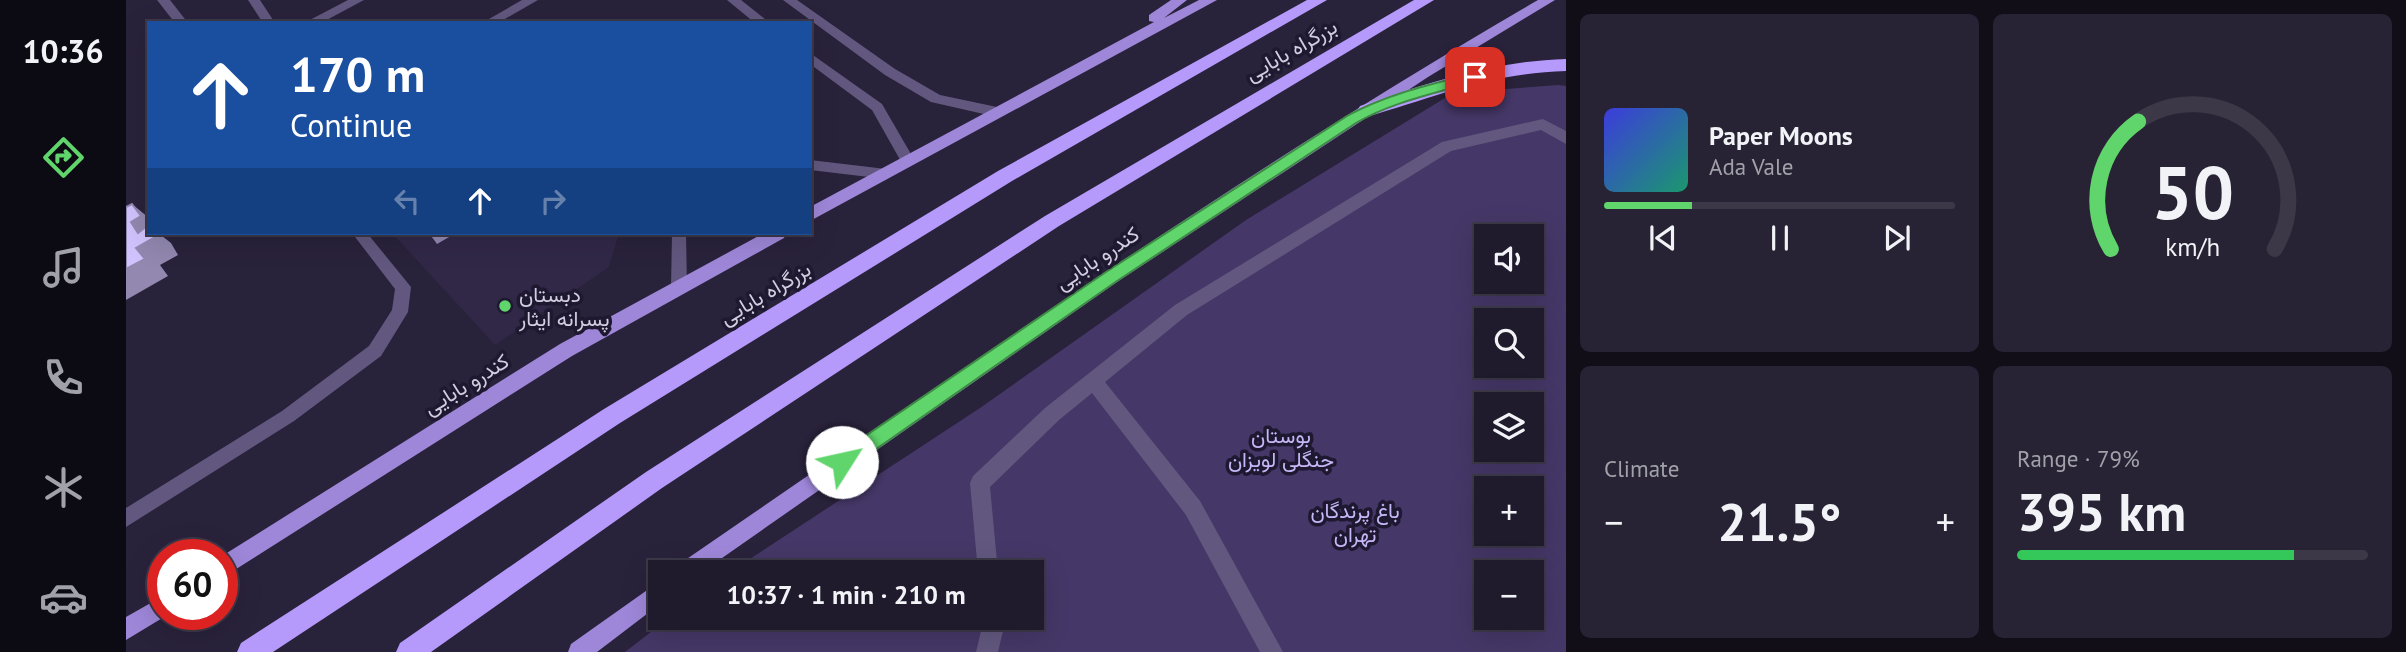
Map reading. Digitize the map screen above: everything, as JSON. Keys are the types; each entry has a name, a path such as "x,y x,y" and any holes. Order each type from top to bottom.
{"highway":[{"name":"بزرگراه بابایی","path":"250,652 611,416 790,306 1005,176 1319,0"},
{"name":"بزرگراه بابایی","path":"409,652 654,480 1052,221 1426,0"},
{"path":"1366,111 1420,91 1499,71 1566,65"}],"main road":[{"path":"1093,61 1180,0"},
{"path":"812,214 1117,47 1210,0"},
{"name":"کندرو بابایی","path":"702,560 1111,277 1475,41 1548,0"},
{"name":"کندرو بابایی","path":"238,558 566,350 774,235"},
{"path":"579,652 648,600"},
{"path":"126,629 147,616"}],"street":[{"path":"987,560 980,483 1052,414 1181,310 1447,146 1543,124 1566,138"},
{"path":"1093,381 1193,508 1272,652"},
{"path":"987,652 992,630"}],"lane":[{"path":"163,0 181,21"},
{"path":"254,0 268,21"},
{"path":"314,21 358,0"},
{"path":"492,21 532,0"},
{"path":"733,0 761,21"},
{"path":"789,0 890,72 936,99 997,112"},
{"path":"812,58 877,107 908,161"},
{"path":"812,165 886,174"},
{"path":"126,519 288,415 375,351 400,312 402,287 361,235"},
{"path":"679,235 679,288"}],"shaded area":[{"name":"دبستان پسرانه ایثار","path":"394,235 618,235 609,267 495,345"}],"green space":[{"name":"بوستان جنگلی لویزان","path":"1566,86 1566,652 625,652 653,630 1044,630 1044,560 748,560 980,408 1246,220 1453,93"}],"building":[{"path":"132,204 141,216 131,222 138,233 147,226 147,235 155,237 136,248 145,259 126,269 126,207"}],"place":[{"name":"دبستان پسرانه ایثار","path":"505,306"}],"route":[{"path":"842,462 1111,277 1351,120 1366,111 1420,91 1475,77"}],"park label":[{"name":"باغ پرندگان تهران","path":"1355,522"}]}
